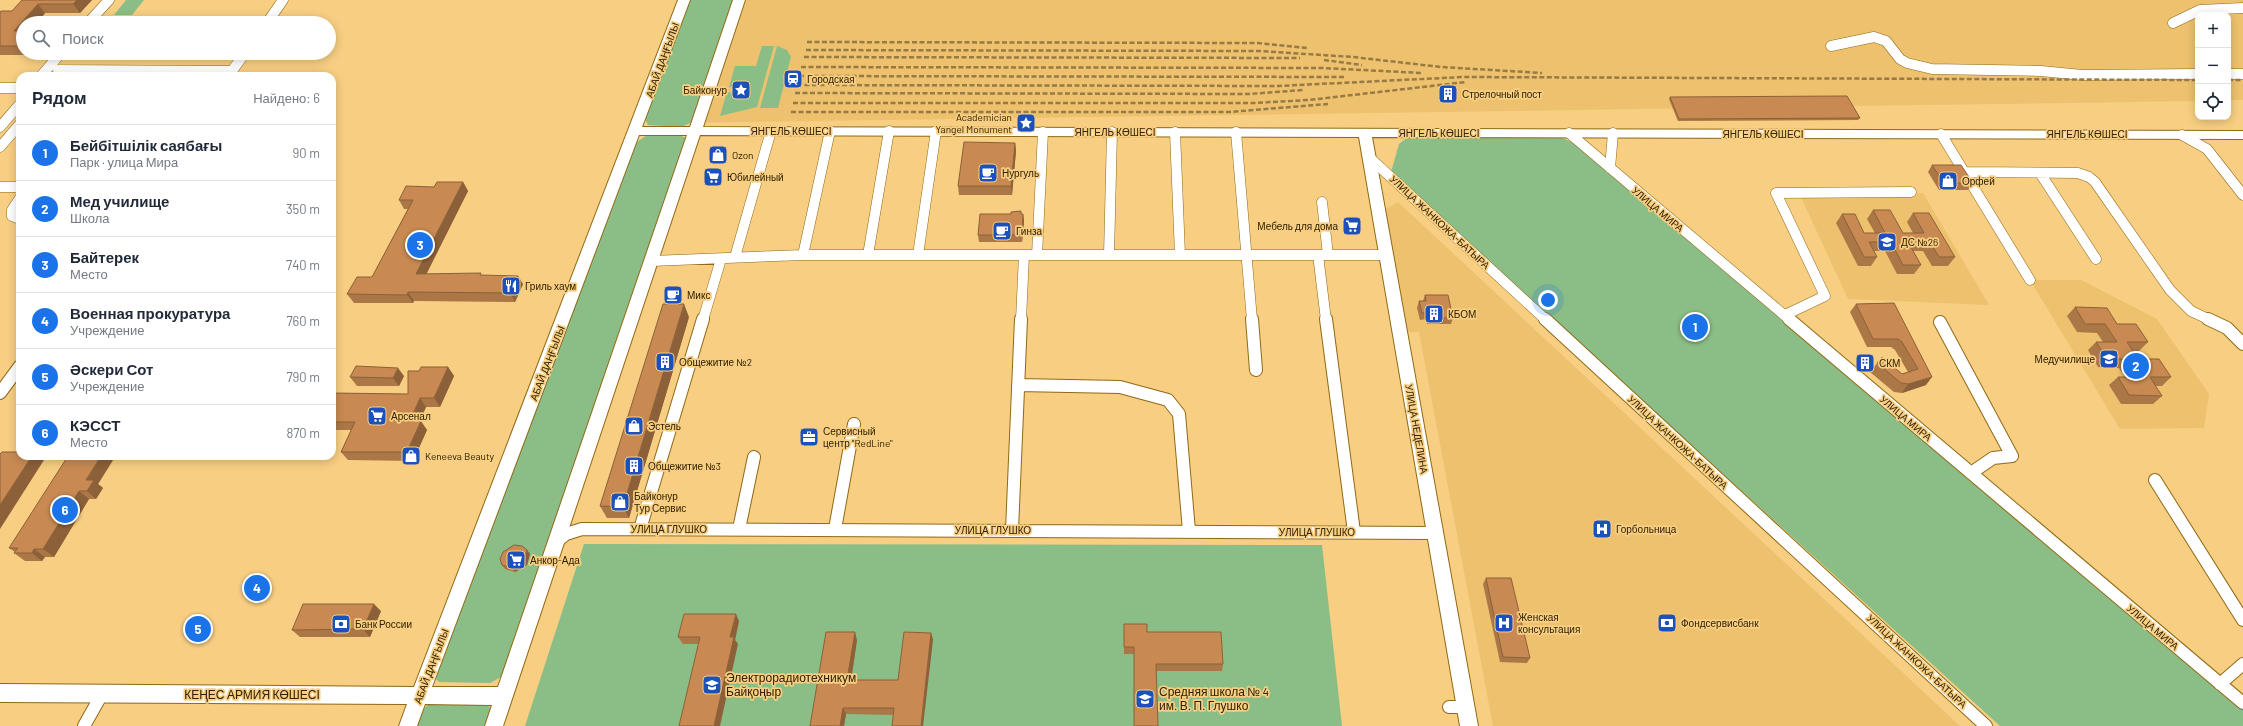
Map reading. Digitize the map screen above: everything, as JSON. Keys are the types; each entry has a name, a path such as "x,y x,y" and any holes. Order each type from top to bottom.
{"street":[{"path":"94,16 109,0"},
{"path":"272,16 283,0"},
{"name":"АБАЙ ДАҢҒЫЛЫ","path":"408,726 636,131 684,0"},
{"path":"494,726 739,0"},
{"path":"2173,23 2200,10 2224,4 2243,8"},
{"path":"1831,46 1848,41 1874,37 1886,41 1900,58 1907,63 1917,67 1932,69 2041,71 2082,75 2195,74"},
{"path":"44,72 55,60"},
{"path":"231,72 240,60"},
{"path":"58,70 173,72"},
{"path":"2231,74 2243,74"},
{"path":"0,88 16,88"},
{"path":"0,127 16,110"},
{"path":"0,147 16,129"},
{"name":"ЯНГЕЛЬ КӨШЕСІ","path":"636,131 2243,135"},
{"path":"735,257 771,131"},
{"path":"803,255 830,131"},
{"path":"868,255 889,131"},
{"path":"918,255 936,131"},
{"path":"1037,255 1043,132"},
{"path":"1109,255 1112,132"},
{"path":"1175,132 1180,255"},
{"path":"1236,132 1245,255 1256,370"},
{"name":"УЛИЦА НЕДЕЛИНА","path":"1366,133 1469,726"},
{"name":"УЛИЦА МИРА","path":"1569,133 2243,703"},
{"path":"1610,168 1613,133"},
{"path":"1941,134 2030,280"},
{"path":"2182,135 2207,149 2243,195"},
{"path":"2207,149 2213,135"},
{"name":"УЛИЦА ЖАНКОЖА-БАТЫРА","path":"1370,158 1986,726"},
{"path":"1964,172 2078,173 2089,177 2170,290 2191,310 2227,328 2243,344"},
{"path":"2040,173 2096,259"},
{"path":"0,187 16,187"},
{"path":"1784,315 1825,296 1776,193 1911,192"},
{"path":"1322,202 1323,255 1354,532"},
{"path":"16,204 12,210 12,216 16,218"},
{"path":"651,261 803,255 1387,255"},
{"path":"1012,530 1024,255"},
{"path":"640,529 721,259"},
{"path":"1940,322 2012,456 1993,458 1971,473"},
{"path":"0,393 16,371"},
{"path":"1018,385 1120,387 1168,400 1179,414 1189,531"},
{"path":"835,530 854,424"},
{"path":"738,529 754,457"},
{"path":"2155,480 2243,620"},
{"name":"УЛИЦА ГЛУШКО","path":"555,542 566,534 582,529 1435,533"},
{"path":"2220,684 2243,664"},
{"name":"КЕҢЕС АРМИЯ КӨШЕСІ","path":"0,693 504,696"},
{"path":"84,726 102,694"},
{"path":"1448,707 1466,706"}],"shaded area":[{"path":"722,0 2243,0 2243,100 2231,100 2231,12 2195,12 2195,101 679,123"},
{"name":"ДС №26","path":"1923,193 1989,305 1848,299 1800,195"},
{"name":"Горбольница","path":"1398,202 1960,726 1493,726 1419,332 1407,332 1384,210"},
{"path":"2030,280 2081,280 2157,319 2209,394 2204,428 2120,429"}],"green space":[{"path":"126,0 144,0 132,15 114,15"},
{"path":"688,0 735,0 692,122 682,127 648,125 645,119"},
{"path":"762,46 774,46 757,107 720,116 727,92 741,94 748,90 748,87 744,85 735,88 729,87 735,66 756,66"},
{"path":"777,46 787,50 791,57 778,108 760,108"},
{"path":"647,135 679,135 688,139 505,671 501,677 490,683 439,682 435,678 634,144"},
{"path":"1408,137 1561,137 1573,143 2243,710 2243,726 2000,726 1391,172 1399,144"},
{"path":"584,544 1322,545 1342,726 525,726"},
{"path":"484,703 491,708 487,726 415,726 419,713 429,704"}],"building":[{"path":"22,0 77,0 73,4 38,4 27,16 16,16 16,29 14,31 16,31 16,46 0,46 0,12 12,11"},
{"path":"1847,96 1860,118 1679,119 1670,97"},
{"name":"Нургуль","path":"964,142 1015,143 1011,186 958,186"},
{"path":"1932,165 1961,165 1973,183 1944,183"},
{"path":"437,182 463,182 416,274 481,273 480,275 518,276 510,293 408,292 407,295 347,294 357,277 372,277 413,200 399,200 406,186 434,187"},
{"path":"1873,210 1890,210 1903,233 1924,233 1913,213 1929,213 1955,257 1939,257 1930,242 1908,242 1921,265 1903,265 1891,242 1869,242 1877,257 1864,257 1842,214 1855,214 1864,233 1885,233"},
{"name":"Гинза","path":"1021,211 1021,214 1023,214 1022,235 978,235 980,214 1011,214 1011,212"},
{"name":"КБОМ","path":"1425,295 1448,295 1453,318 1429,318 1428,313 1422,313 1419,301 1426,301"},
{"path":"1894,303 1932,377 1908,384 1901,383 1877,363 1882,357 1902,374 1918,369 1902,342 1898,339 1873,339 1856,304"},
{"path":"663,304 684,304 623,507 600,506"},
{"path":"2075,307 2107,308 2117,324 2136,324 2148,342 2127,342 2138,359 2159,359 2171,377 2150,377 2162,396 2129,395 2118,377 2139,377 2127,359 2107,359 2096,342 2117,342 2105,324 2085,324"},
{"path":"356,366 398,368 393,378 350,377"},
{"name":"Арсенал","path":"421,367 448,367 434,398 420,398 410,421 421,421 407,452 341,452 355,422 336,422 336,393 408,394 408,371 419,371"},
{"path":"2,452 16,452 16,460 29,460 0,505 0,454"},
{"path":"65,460 98,460 86,480 94,480 87,491 79,491 43,549 34,549 32,553 14,553 18,548 9,548"},
{"name":"Анкор-Ада","path":"514,545 522,546 527,550 524,561 512,568 502,565 500,559 503,552"},
{"name":"Женская консультация","path":"1486,578 1511,578 1530,658 1503,657"},
{"path":"303,604 374,604 363,629 292,630"},
{"name":"Электрорадиотехникум Байқоңыр","path":"684,614 736,614 730,637 734,637 714,726 679,726 700,637 678,637"},
{"name":"Средняя школа № 4 им. В. П. Глушко","path":"1124,624 1147,624 1147,632 1221,632 1223,664 1156,664 1158,726 1134,726 1134,647 1124,647"},
{"path":"826,632 855,632 847,680 898,680 904,632 931,633 921,726 892,726 894,708 843,708 840,726 810,726"}],"railway":[{"path":"807,42 1258,43 1307,48"},
{"path":"806,50 1260,51 1353,57 1441,67 1542,73"},
{"path":"804,57 1300,58"},
{"path":"1324,60 1362,65"},
{"path":"801,67 1323,68 1421,73"},
{"path":"799,76 1345,77"},
{"path":"797,85 1278,86 1463,77 2195,80"},
{"path":"2231,80 2243,80"},
{"path":"793,103 1254,103 1309,100 1466,82"},
{"path":"795,93 1249,94 1303,90"},
{"path":"791,112 1229,112 1328,104"}],"place":[{"name":"Городская","path":"793,79"},
{"name":"Байконур","path":"741,90"},
{"name":"Стрелочный пост","path":"1448,94"},
{"name":"Academician Yangel Monument","path":"1026,123"},
{"name":"Ozon","path":"718,155"},
{"name":"Нургуль","path":"988,173"},
{"name":"Юбилейный","path":"713,177"},
{"name":"Орфей","path":"1948,181"},
{"name":"Мебель для дома","path":"1352,226"},
{"name":"Гинза","path":"1002,231"},
{"name":"ДС №26","path":"1887,242"},
{"name":"Байтерек","path":"420,245"},
{"name":"Гриль хаум","path":"511,286"},
{"name":"Микс","path":"673,295"},
{"name":"КБОМ","path":"1434,314"},
{"name":"Бейбітшілік саябағы","path":"1695,327"},
{"name":"Медучилище","path":"2109,359"},
{"name":"Общежитие №2","path":"665,362"},
{"name":"СКМ","path":"1865,363"},
{"name":"Мед училище","path":"2136,366"},
{"name":"Арсенал","path":"377,416"},
{"name":"Эстель","path":"634,426"},
{"name":"Сервисный центр \"RedLine\"","path":"809,437"},
{"name":"Keneeva Beauty","path":"411,456"},
{"name":"Общежитие №3","path":"634,466"},
{"name":"Байконур Тур Сервис","path":"620,502"},
{"name":"КЭССТ","path":"65,510"},
{"name":"Горбольница","path":"1602,529"},
{"name":"Анкор-Ада","path":"516,560"},
{"name":"Военная прокуратура","path":"257,588"},
{"name":"Женская консультация","path":"1504,623"},
{"name":"Фондсервисбанк","path":"1667,623"},
{"name":"Банк России","path":"341,624"},
{"name":"Әскери Сот","path":"198,629"},
{"name":"Электрорадиотехникум Байқоңыр","path":"712,685"},
{"name":"Средняя школа № 4 им. В. П. Глушко","path":"1145,699"}]}
